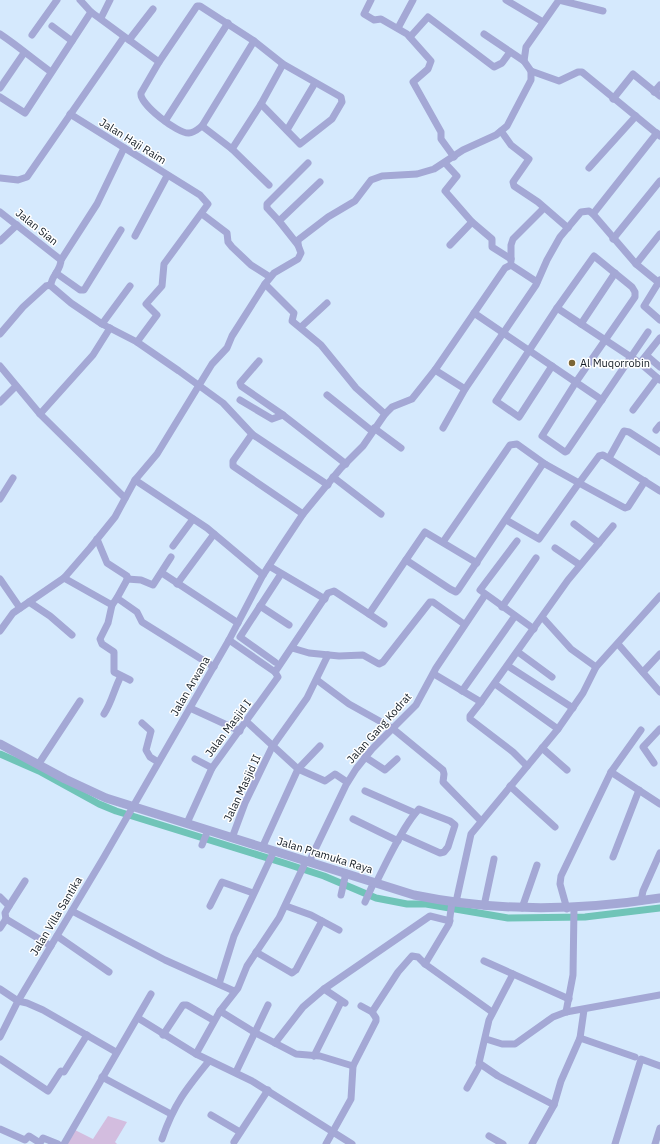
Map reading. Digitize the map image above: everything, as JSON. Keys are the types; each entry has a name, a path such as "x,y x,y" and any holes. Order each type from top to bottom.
{"street":[{"path":"32,35 57,0"},
{"path":"80,0 91,12 159,62"},
{"path":"101,18 110,0"},
{"path":"371,0 364,14 373,20 380,19 398,28 410,37 431,61 428,69 413,82 441,132 441,139 454,157"},
{"path":"398,28 413,0"},
{"path":"506,0 543,22"},
{"path":"524,60 526,47 559,0 603,11"},
{"path":"254,41 202,126 195,132 188,134 180,132 143,102 140,97 159,62 197,6 200,6 254,41 283,64 341,97 342,102 335,116 303,143 296,142 287,130 261,104"},
{"path":"0,178 18,180 26,177 70,114 127,38 153,9"},
{"path":"0,97 25,113 91,12"},
{"path":"410,37 428,17 494,67 502,63 510,52"},
{"path":"165,121 228,23"},
{"path":"52,26 72,41"},
{"path":"0,34 20,47 24,53 51,72"},
{"path":"298,245 298,240 305,234 328,217 355,201 371,180 382,176 417,174 434,169 463,150 490,138 507,126 531,80 531,71 524,60 484,34"},
{"path":"0,88 24,53"},
{"path":"232,150 261,104 283,64"},
{"path":"531,71 559,81 578,72 582,72 658,135 593,214"},
{"path":"613,99 633,74 657,94 660,85"},
{"path":"287,130 316,83"},
{"name":"Jalan Haji Raim","path":"70,114 166,176 200,195 208,204 207,208 202,214"},
{"path":"589,168 636,116"},
{"path":"202,126 232,150 269,185"},
{"path":"501,131 511,145 529,160 513,184 568,228"},
{"path":"0,334 24,307 46,286 50,285 60,268 61,260 97,204 124,148"},
{"path":"0,630 13,613 64,578 115,517 135,480 157,454 212,364 227,348 232,336 265,284 270,277 298,259 301,253 298,245 267,208 267,204 308,163"},
{"path":"445,163 457,175 445,191 472,222 492,239 492,246 537,282"},
{"path":"135,236 166,176"},
{"path":"613,239 660,181"},
{"path":"279,221 320,182"},
{"path":"511,262 513,239 544,208"},
{"path":"443,428 465,389 537,282 547,260 568,228 581,212 589,211 593,214 636,264 659,281 644,306 660,320"},
{"name":"Jalan Sian","path":"0,212 61,260"},
{"path":"137,342 157,315 146,304 162,286 164,264 202,214 227,233 228,242 251,265 270,277"},
{"path":"450,245 472,222"},
{"path":"0,241 17,225"},
{"path":"56,273 80,290 84,290 122,230"},
{"path":"636,264 660,234"},
{"path":"552,366 519,417 496,401 557,308 594,256 632,287 636,292 635,297 605,339 542,434 565,452 648,332"},
{"name":"Jalan Arwana","path":"131,810 214,667 263,575 303,514 334,477 363,446 373,429 385,414 392,407 412,399 436,370 474,313 511,262"},
{"path":"581,324 615,273"},
{"path":"265,284 294,313 292,321 322,345 356,388 385,414"},
{"path":"50,285 71,303 102,324 137,342 199,385 223,403 252,434 328,485"},
{"path":"102,324 130,286"},
{"path":"301,327 327,303"},
{"path":"557,308 640,363 659,379 633,410"},
{"path":"474,313 602,400"},
{"path":"40,414 83,368 110,328"},
{"path":"640,363 660,338"},
{"path":"647,356 660,367"},
{"path":"259,361 240,385 283,415 346,464"},
{"path":"0,366 40,414 125,498"},
{"path":"436,370 465,389"},
{"path":"0,402 16,386"},
{"path":"327,395 401,448"},
{"path":"240,400 272,419 283,415"},
{"path":"609,458 624,431 629,432 660,452"},
{"path":"252,434 233,460 233,466 303,514"},
{"path":"443,542 510,445 517,444 545,464 625,508 628,507 645,481"},
{"path":"506,520 539,539 599,456 603,455 660,491"},
{"path":"406,560 456,592 542,465 545,464"},
{"path":"334,477 381,514"},
{"path":"1,495 13,478"},
{"path":"135,480 214,534 263,575"},
{"path":"173,546 193,519"},
{"path":"574,524 599,544"},
{"path":"527,766 513,752 470,719 470,716 495,684 580,565 613,526"},
{"path":"369,614 425,532 477,563"},
{"path":"177,584 214,534"},
{"path":"97,539 107,563 128,576 128,579"},
{"path":"517,541 480,590 534,630"},
{"path":"555,548 580,565"},
{"path":"128,579 141,580 153,584 162,573 171,557"},
{"path":"502,607 536,558"},
{"path":"269,566 325,599"},
{"path":"162,573 238,623"},
{"path":"275,662 241,638 281,574"},
{"path":"64,578 112,605"},
{"path":"0,579 20,608"},
{"path":"128,579 112,605 108,623 100,639 102,644 114,652 114,672 130,680"},
{"path":"229,640 275,672 328,594 334,592 384,624"},
{"name":"Jalan Gang Kodrat","path":"196,1054 213,1020 234,991 238,988 247,966 286,906 300,873 348,782 365,757 416,705 464,624 485,594"},
{"path":"425,964 446,933 471,834 558,729 583,693 596,667 660,596"},
{"path":"117,598 137,612 142,622 214,667"},
{"path":"29,602 50,616 72,635"},
{"path":"292,648 309,653 328,655 361,655 377,664 381,664 430,602 464,624"},
{"path":"260,606 289,625"},
{"path":"462,691 514,616"},
{"path":"543,618 570,649 596,667"},
{"path":"618,644 660,692"},
{"path":"518,652 552,677"},
{"path":"643,672 660,654"},
{"name":"Jalan Masjid II","path":"232,838 245,803 272,747 302,706 317,680 328,655"},
{"path":"508,666 573,708"},
{"name":"Jalan Masjid I","path":"187,823 212,768 277,681 278,675 275,672"},
{"path":"434,674 481,702"},
{"path":"104,714 112,701 113,692 121,676"},
{"path":"317,680 349,704 392,728 442,770 444,774 443,782 481,821"},
{"path":"495,684 558,729"},
{"path":"38,765 80,700"},
{"path":"190,708 240,731"},
{"path":"247,722 272,747 298,769 325,781 335,774 348,782"},
{"path":"142,723 151,731 146,750 150,757 158,762"},
{"path":"654,763 643,746 660,729"},
{"path":"566,1012 572,975 574,923 572,910 560,884 561,876 611,772 641,730"},
{"name":"Jalan Pramuka Raya","path":"0,744 38,765 131,810 187,823 205,838 232,838 273,853 306,862 373,885 414,895 453,903 484,906 572,910 660,898"},
{"path":"262,848 298,769 320,746"},
{"path":"542,748 567,770"},
{"path":"365,757 385,770 397,759"},
{"path":"195,759 212,768"},
{"path":"611,772 660,804"},
{"path":"510,786 555,827"},
{"path":"613,857 639,790"},
{"path":"365,791 415,813"},
{"path":"353,819 400,839 440,853 444,852 448,848 455,825 450,821 419,809 415,813 400,839 373,885 366,901"},
{"name":"Jalan Villa Santika","path":"0,1037 18,1001 131,810"},
{"path":"219,984 234,936 273,853"},
{"path":"642,901 643,892 660,853"},
{"path":"484,906 494,859"},
{"path":"522,908 537,865"},
{"path":"341,895 345,876"},
{"path":"0,928 6,919 5,913 26,881"},
{"path":"210,906 222,882 253,893"},
{"path":"0,897 9,906"},
{"path":"286,906 339,930"},
{"path":"72,911 165,960 234,991"},
{"path":"275,1043 303,1007 324,989 430,916 450,919"},
{"path":"6,919 51,946"},
{"path":"256,952 292,973 296,970 322,921"},
{"path":"57,936 109,972"},
{"path":"372,1012 398,972 412,956 418,957 425,964 492,1012"},
{"path":"484,961 569,999"},
{"path":"467,1088 480,1065 479,1062 492,1012 513,974"},
{"path":"0,989 18,1001 27,1002 43,1010 116,1052"},
{"path":"314,1056 343,1003 324,989"},
{"path":"64,1144 151,994"},
{"path":"486,1039 502,1044 515,1044 553,1017 566,1012 584,1010 660,995"},
{"path":"163,1035 183,1005 186,1005 213,1020"},
{"path":"236,1072 268,1005"},
{"path":"326,1144 332,1130 351,1099 353,1066 376,1021 376,1018 372,1012 361,1006"},
{"path":"532,1144 554,1105 561,1081 580,1038 584,1010"},
{"path":"220,1011 254,1032 296,1054 320,1056 353,1066"},
{"path":"138,1018 163,1035 196,1054 236,1072 268,1090 352,1144"},
{"path":"0,1059 48,1091 60,1072 64,1072 87,1035"},
{"path":"580,1038 635,1057"},
{"path":"615,1144 641,1059 660,1066"},
{"path":"162,1139 171,1114 180,1096 209,1061"},
{"path":"480,1065 554,1105"},
{"path":"102,1077 171,1114"},
{"path":"234,1142 268,1090"},
{"path":"211,1115 240,1132"},
{"path":"655,1144 660,1128"},
{"path":"0,1129 25,1140 29,1136 40,1143 43,1138 58,1144"},
{"path":"489,1136 503,1144"}],"shaded area":[{"path":"108,1116 127,1122 115,1142 117,1144 66,1144 75,1130 93,1139"}],"waterway":[{"path":"0,754 39,771 99,804 116,811 324,876 376,898 407,904 426,904 508,918 585,917 660,908"}],"place":[{"name":"Al Muqorrobin","path":"572,363"}]}
